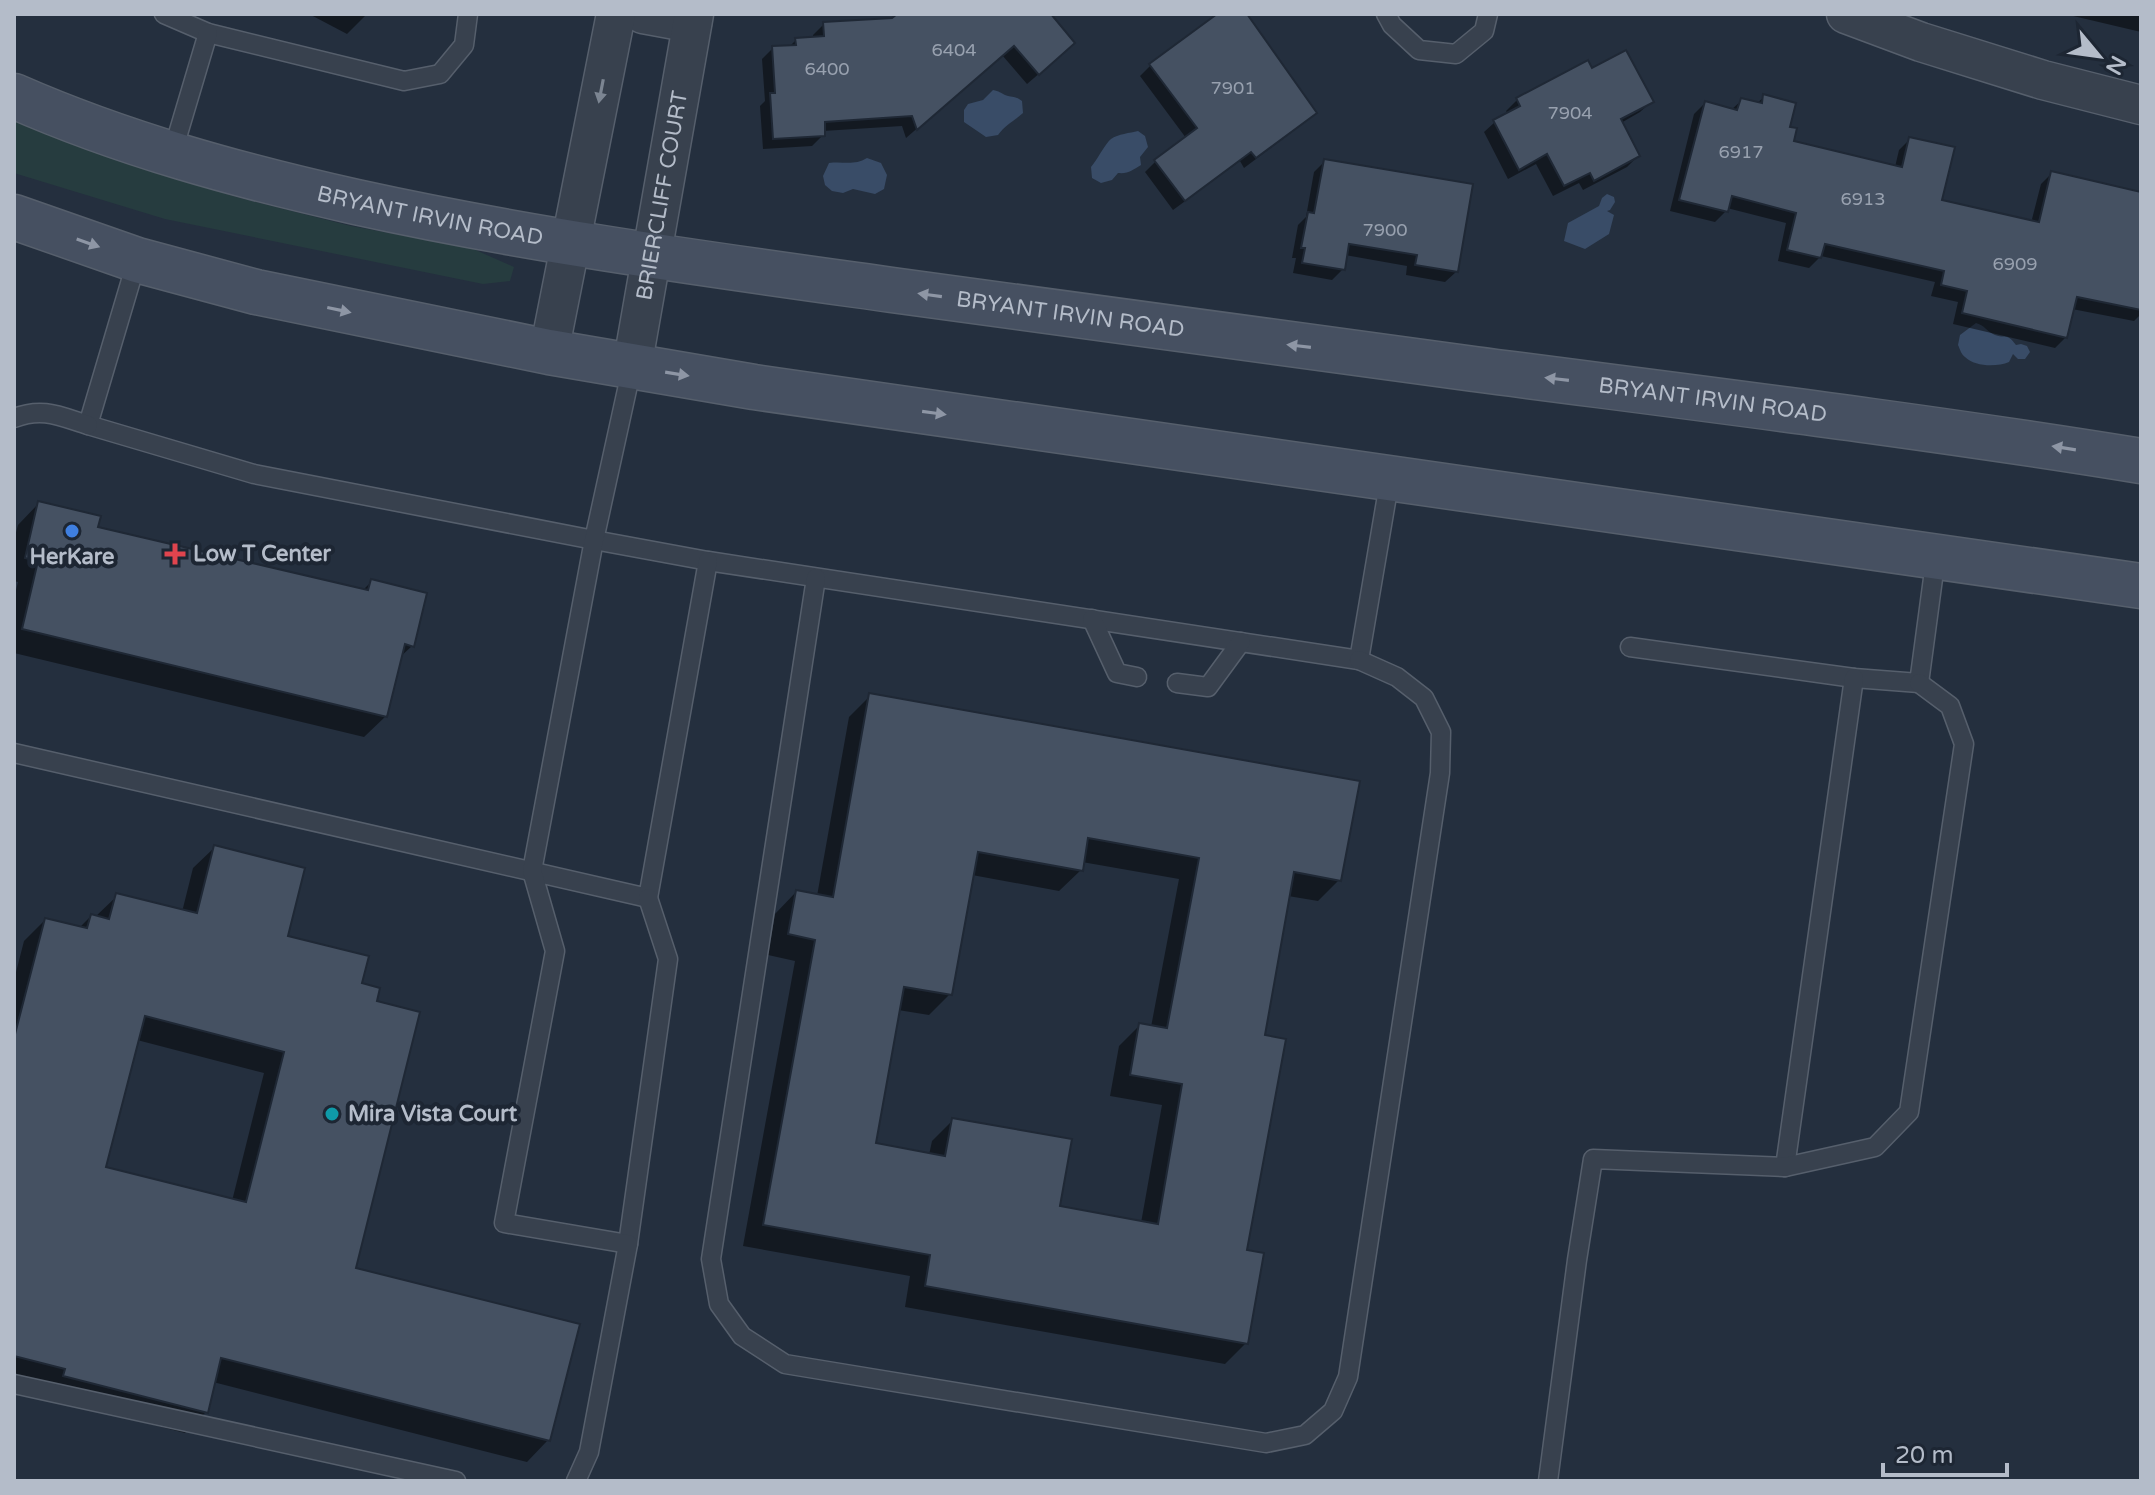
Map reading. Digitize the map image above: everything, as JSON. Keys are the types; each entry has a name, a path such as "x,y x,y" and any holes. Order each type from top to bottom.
{"main road":[{"name":"BRYANT IRVIN ROAD","path":"14,96 99,130 172,154 336,198 454,223 651,256 1257,340 1962,432 2141,461"},
{"path":"14,217 137,260 256,292 632,367 2141,586"}],"street":[{"path":"549,352 616,14"},
{"name":"BRIERCLIFF COURT","path":"632,367 693,18 643,14"},
{"path":"1846,14 1921,42 2043,80 2141,105"}],"lane":[{"path":"164,14 208,33 404,81 440,74 464,45 468,14"},
{"path":"1386,14 1392,25 1419,50 1456,54 1484,31 1488,14"},
{"path":"172,154 208,33"},
{"path":"88,425 137,260"},
{"path":"628,1244 504,1223 555,951 532,871 594,540 632,367"},
{"path":"14,418 46,412 254,474 708,561 1359,660 1397,677 1424,698 1441,732 1440,773 1348,1377 1333,1411 1305,1435 1266,1443 785,1364 742,1336 719,1304 711,1259 816,578"},
{"path":"1359,660 1390,478"},
{"path":"1919,683 1936,556"},
{"path":"576,1481 589,1452 628,1244 668,959 648,898 708,561"},
{"path":"1092,619 1117,673 1137,677"},
{"path":"1177,683 1208,687 1241,642"},
{"path":"1548,1481 1593,1159 1785,1167 1875,1147 1909,1112 1964,744 1950,706 1919,683 1854,678 1630,647"},
{"path":"1785,1167 1854,678"},
{"path":"14,753 648,898"},
{"path":"14,1384 456,1481"}],"green space":[{"path":"14,121 92,151 236,197 351,226 471,248 514,267 510,281 483,284 165,219 14,173"}],"water":[{"path":"993,90 1022,101 1023,113 998,135 986,137 964,122 964,110 968,104 983,100"},
{"path":"1138,131 1145,136 1148,147 1140,157 1141,165 1101,183 1092,178 1091,167 1109,141"},
{"path":"867,158 881,163 887,175 884,189 875,194 853,189 843,193 832,191 825,185 823,176 829,163 853,163"},
{"path":"1607,194 1614,197 1615,202 1607,211 1614,215 1609,234 1585,249 1564,241 1568,223 1599,206"},
{"path":"1976,323 1997,336 2010,338 2016,345 2027,346 2030,352 2025,359 2018,359 2013,354 2009,362 1998,365 1969,360 1958,345 1960,335"}],"building":[{"path":"897,14 1051,14 1075,43 1039,75 1014,46 917,130 912,116 825,122 825,136 773,139 770,93 775,93 772,46 796,45 795,38 824,36 823,22 892,18"},
{"path":"1217,14 1247,14 1317,113 1256,158 1251,152 1185,201 1154,160 1197,128 1149,64"},
{"path":"1626,50 1654,102 1621,119 1640,156 1594,181 1590,173 1564,186 1547,154 1519,170 1493,120 1520,106 1516,98 1588,60 1592,68"},
{"path":"1763,94 1796,103 1790,127 1797,128 1794,141 1902,167 1909,137 1955,147 1942,200 2039,222 2051,171 2141,192 2141,310 2077,297 2067,338 1962,313 1967,291 1941,285 1944,271 1825,244 1821,258 1787,250 1796,213 1732,196 1728,212 1679,200 1705,101 1737,110 1741,98 1762,103"},
{"path":"1324,159 1473,184 1458,272 1415,265 1417,255 1349,244 1345,270 1302,263 1305,248 1301,248 1308,212 1314,213"},
{"path":"38,501 101,516 98,527 368,590 371,579 427,593 414,647 405,644 387,717 22,629 38,561 25,558"},
{"path":"869,693 1360,781 1341,881 1294,872 1265,1035 1286,1039 1247,1250 1264,1253 1248,1344 925,1286 930,1255 763,1225 815,940 788,934 796,890 833,897","holes":["1088,838 1199,858 1167,1028 1139,1023 1130,1075 1182,1084 1158,1224 1060,1206 1072,1139 952,1118 945,1156 876,1143 904,987 952,995 978,852 1083,871"]},
{"name":"Mira Vista Court","path":"214,845 305,868 288,936 369,956 362,983 380,988 377,1001 420,1012 356,1268 580,1324 550,1441 221,1358 208,1413 63,1376 65,1369 14,1356 14,1038 45,918 87,928 91,914 109,919 116,893 197,913","holes":["145,1016 284,1052 246,1202 106,1167"]}],"place":[{"name":"HerKare","path":"72,531"},
{"name":"Low T Center","path":"175,554"},
{"name":"Mira Vista Court","path":"332,1114"}]}
